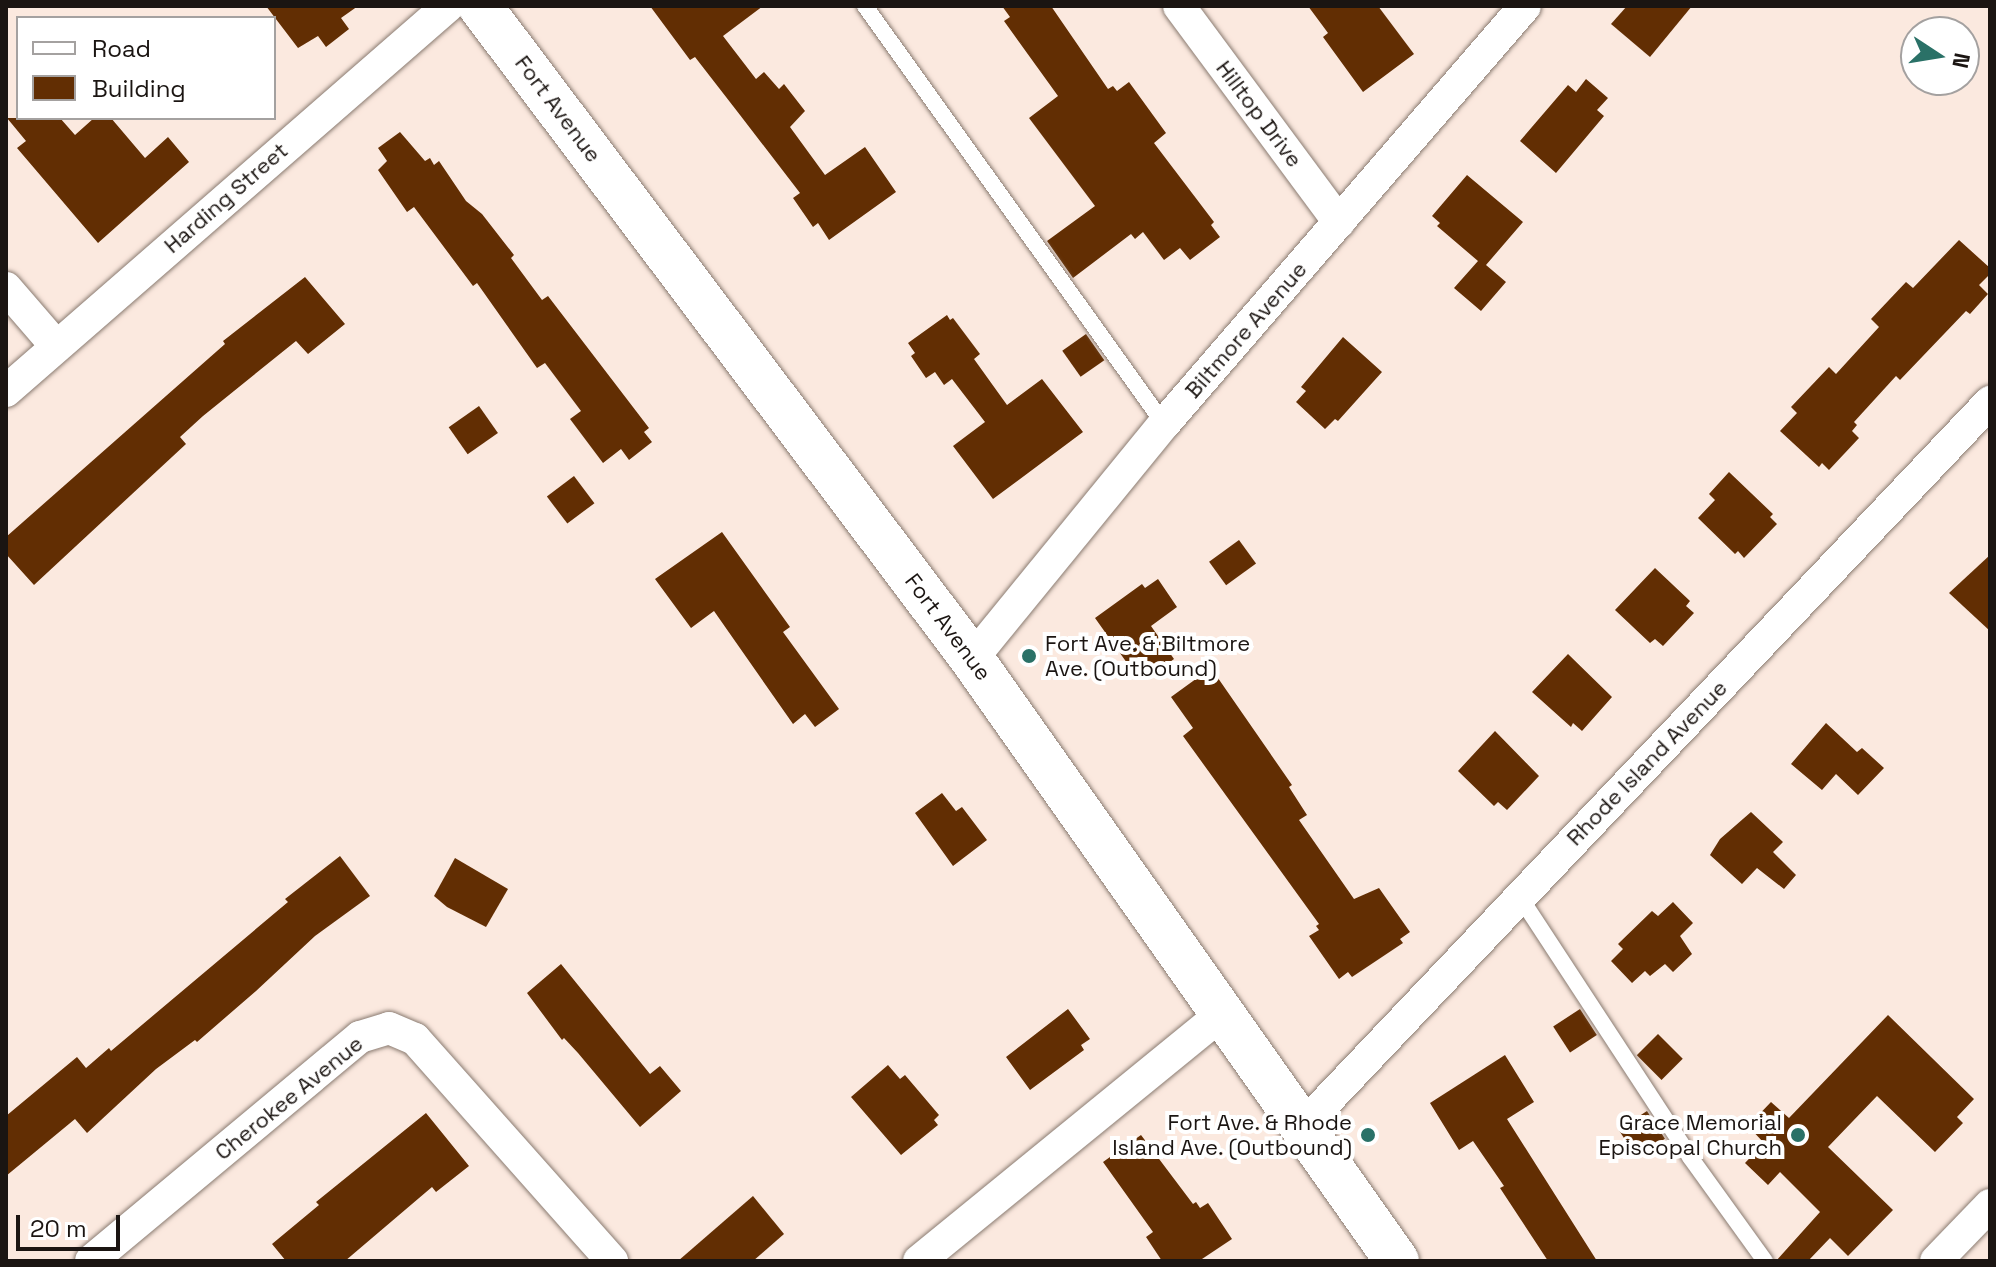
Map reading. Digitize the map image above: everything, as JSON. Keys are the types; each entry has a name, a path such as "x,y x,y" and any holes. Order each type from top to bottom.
{"main road":[{"name":"Fort Avenue","path":"480,6 972,659 1304,1125 1397,1261"}],"street":[{"name":"Harding Street","path":"6,391 448,6"},
{"name":"Hilltop Drive","path":"1179,6 1339,222"},
{"name":"Biltmore Avenue","path":"972,659 1164,424 1525,6"},
{"path":"6,288 56,346"},
{"name":"Rhode Island Avenue","path":"1304,1125 1990,402"},
{"path":"919,1261 1222,1014"},
{"name":"Cherokee Avenue","path":"91,1261 360,1037 389,1028 415,1039 612,1261"},
{"path":"1936,1261 1990,1205"}],"lane":[{"path":"865,6 1164,424"},
{"path":"1520,897 1690,1157 1765,1261"}],"building":[{"path":"266,6 358,6 341,18 349,29 326,47 318,36 298,48"},
{"path":"650,6 763,6 723,36 756,79 764,72 779,89 784,84 805,111 790,127 825,175 865,147 896,192 829,240 818,223 813,227 793,198 800,193 695,57 690,60"},
{"path":"1002,6 1051,6 1108,89 1113,86 1117,91 1129,82 1166,133 1154,143 1214,222 1211,225 1220,237 1190,260 1180,248 1164,260 1143,232 1135,239 1131,234 1073,278 1047,241 1095,206 1029,118 1058,96 1004,21 1010,17"},
{"path":"1308,6 1378,6 1414,54 1363,92 1323,37 1328,33"},
{"path":"1627,6 1692,6 1650,57 1611,24"},
{"path":"1586,79 1608,98 1597,110 1604,116 1556,173 1520,141 1568,85 1576,92"},
{"path":"7,118 62,120 75,135 92,120 113,120 145,158 168,137 189,162 98,243 17,148 26,141"},
{"path":"400,132 425,161 430,158 434,165 439,161 466,201 482,214 514,255 511,258 542,300 548,296 649,428 644,432 652,442 629,460 621,449 603,463 570,419 581,411 545,363 537,368 477,283 473,286 414,207 407,212 378,170 387,161 378,148"},
{"path":"1467,175 1523,222 1486,265 1506,282 1481,311 1454,288 1478,261 1437,226 1440,223 1432,216"},
{"path":"1959,240 1990,268 1990,274 1979,285 1988,294 1970,314 1966,311 1900,380 1896,376 1854,422 1857,425 1852,431 1859,438 1829,470 1822,463 1819,467 1780,431 1797,413 1791,407 1829,367 1836,374 1879,327 1871,319 1906,282 1913,288"},
{"path":"305,277 345,324 308,354 296,341 203,416 180,437 186,444 34,585 6,554 6,537 225,344 223,341"},
{"path":"947,315 950,320 953,318 980,354 974,359 1007,405 1042,379 1083,432 993,499 953,446 985,422 952,379 944,385 935,372 926,378 911,356 915,353 908,343"},
{"path":"1086,334 1104,360 1081,377 1062,351"},
{"path":"1343,337 1382,372 1338,421 1335,419 1325,429 1296,402 1306,391 1301,387"},
{"path":"479,406 498,433 468,454 449,427"},
{"path":"1729,472 1773,514 1770,517 1777,524 1744,558 1738,551 1735,554 1698,518 1715,500 1709,494"},
{"path":"574,476 594,503 567,524 547,496"},
{"path":"722,532 790,627 783,632 839,709 815,727 805,714 793,724 714,611 691,628 655,579"},
{"path":"1239,540 1256,563 1226,585 1209,562"},
{"path":"1990,555 1990,631 1949,593"},
{"path":"1655,568 1690,601 1686,606 1694,613 1663,646 1655,639 1650,643 1615,610"},
{"path":"1158,579 1177,607 1151,626 1174,659 1147,679 1138,666 1132,670 1095,618 1142,584 1145,588"},
{"path":"1568,654 1612,697 1582,731 1573,723 1571,727 1532,692"},
{"path":"1211,668 1292,785 1289,787 1307,815 1299,820 1354,899 1379,888 1410,932 1400,939 1403,943 1352,977 1348,972 1339,979 1309,936 1319,930 1316,926 1319,924 1183,736 1193,728 1171,697"},
{"path":"1826,723 1857,752 1862,748 1884,768 1858,795 1836,774 1822,790 1791,764"},
{"path":"1495,731 1539,776 1507,810 1498,802 1494,806 1458,771"},
{"path":"942,793 956,811 962,807 987,840 953,866 915,813"},
{"path":"1751,812 1783,842 1773,852 1796,875 1784,889 1757,868 1742,884 1710,855 1720,839"},
{"path":"340,856 370,896 315,936 197,1042 195,1040 156,1069 87,1133 75,1119 6,1176 6,1116 77,1057 86,1068 109,1048 111,1051 288,902 285,899"},
{"path":"455,858 508,889 486,927 447,907 434,896"},
{"path":"1673,902 1693,923 1680,936 1692,954 1673,972 1665,964 1650,976 1645,971 1632,983 1611,961 1623,949 1618,944 1652,911 1658,916"},
{"path":"561,964 650,1074 660,1066 681,1091 640,1127 578,1053 564,1038 562,1040 527,993"},
{"path":"1068,1009 1090,1039 1081,1045 1084,1050 1030,1090 1006,1057"},
{"path":"1580,1009 1597,1035 1570,1052 1553,1026"},
{"name":"Grace Memorial Episcopal Church","path":"1888,1015 1974,1099 1957,1117 1963,1123 1935,1152 1877,1096 1828,1147 1893,1210 1848,1256 1830,1238 1808,1261 1776,1261 1820,1212 1780,1172 1768,1185 1745,1163 1764,1143 1748,1126 1771,1102 1789,1118"},
{"path":"1658,1034 1683,1059 1662,1080 1637,1055"},
{"path":"1505,1055 1534,1102 1507,1119 1597,1261 1548,1261 1500,1188 1504,1186 1473,1141 1459,1150 1430,1103"},
{"path":"888,1065 900,1079 905,1075 939,1115 934,1120 938,1125 901,1155 851,1097"},
{"path":"1647,1111 1665,1139 1636,1157 1618,1130"},
{"path":"426,1113 469,1166 436,1192 432,1187 345,1261 286,1261 272,1244 319,1205 316,1202"},
{"path":"1141,1135 1193,1204 1196,1202 1200,1208 1208,1203 1232,1239 1199,1261 1162,1261 1146,1237 1153,1232 1103,1162"},
{"path":"753,1196 784,1234 753,1261 678,1261"}],"place":[{"name":"Fort Ave. & Biltmore Ave. (Outbound)","path":"1029,656"},
{"name":"Fort Ave. & Rhode Island Ave. (Outbound)","path":"1368,1135"},
{"name":"Grace Memorial Episcopal Church","path":"1798,1135"}]}
